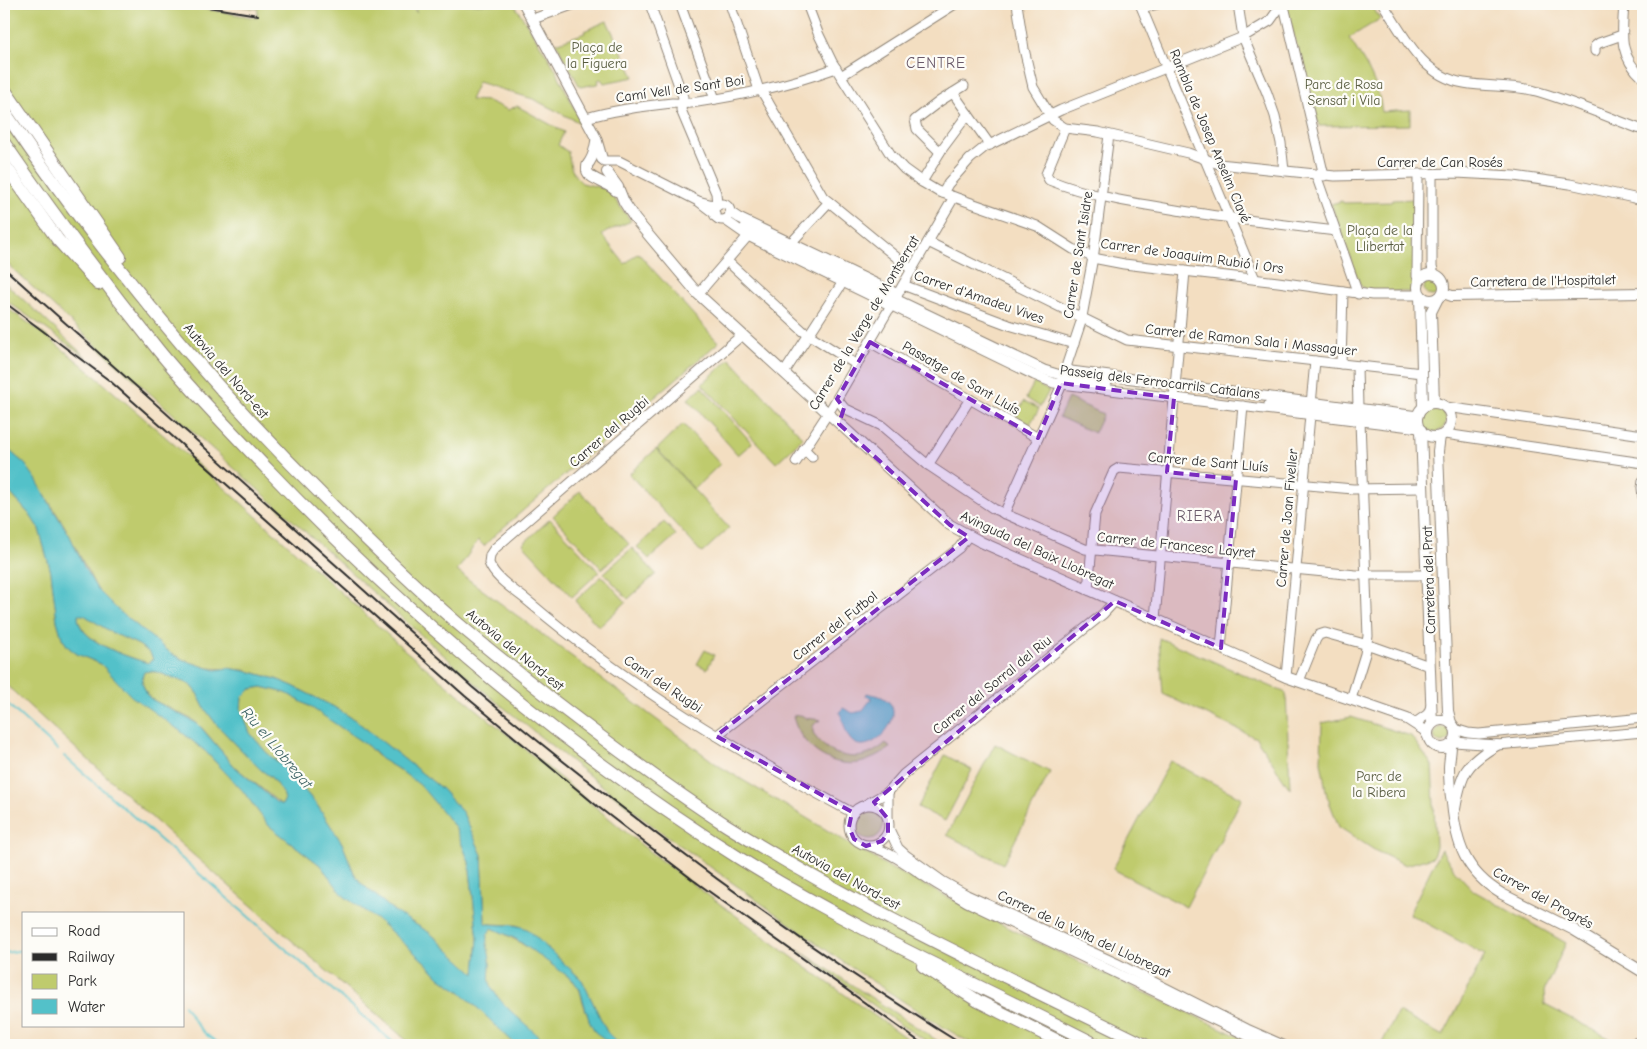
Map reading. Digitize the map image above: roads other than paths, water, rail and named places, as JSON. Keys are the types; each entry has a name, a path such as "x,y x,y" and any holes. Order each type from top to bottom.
{"highway":[{"path":"4,90 178,339"},
{"name":"Autovia del Nord-est","path":"4,111 52,182 94,238 178,339 268,441 350,523 455,621 585,725 724,824 838,891 918,934 1145,1045"},
{"path":"4,143 71,237 160,352"},
{"path":"4,164 58,240 215,414 323,527 451,644 540,718 708,838 804,896 875,935 1097,1045"},
{"path":"875,935 978,1001 1066,1045"},
{"path":"1074,1010 1155,1045"}],"main road":[{"name":"Avinguda del Baix Llobregat","path":"524,4 586,118 596,138 605,165 635,219 698,294 950,525 968,536 1286,677 1412,720 1432,724"},
{"path":"590,161 595,158 605,165 604,177 598,180 590,177 587,171 596,138"},
{"name":"Avinguda del Baix Llobregat","path":"598,180 608,184 622,197"},
{"path":"1434,403 1446,407 1450,414 1451,422 1448,430 1442,435 1430,436 1419,421 1434,403 1431,312 1440,296 1444,283 1438,276 1434,275 1426,275 1419,282 1418,289 1420,295 1427,300 1440,296"},
{"name":"Carretera de l'Hospitalet","path":"1440,296 1643,293"},
{"name":"Carretera del Prat","path":"1420,295 1422,373 1419,421 1432,724"},
{"name":"Carretera del Prat","path":"1442,435 1438,451 1448,711 1453,726"},
{"name":"Avinguda del Baix Llobregat","path":"1412,720 1428,736"},
{"path":"1442,720 1453,726 1456,737 1453,744 1445,748 1437,748 1430,743 1428,729 1432,724 1442,720"},
{"name":"Carrer del Progrés","path":"1453,744 1449,766 1454,820 1459,845 1476,873 1490,887 1574,930 1643,972"},
{"path":"1454,820 1459,790 1466,770 1480,755 1497,745"},
{"name":"Carrer del Progrés","path":"1437,748 1449,766"},
{"path":"1627,1045 1643,1042"}],"street":[{"path":"533,19 572,4"},
{"path":"650,4 683,97 681,110 716,194 716,210 718,219 729,216 726,205 721,204 716,210"},
{"path":"680,4 715,99"},
{"path":"730,4 758,87 823,197 912,270"},
{"name":"Carrer de Joaquim Rubió i Ors","path":"807,4 818,33 838,72 890,156 922,182 943,193 1037,226 1066,245 1093,257 1124,264 1255,279 1372,296 1420,295"},
{"name":"Camí Vell de Sant Boi","path":"586,118 632,108 715,99 838,72 955,4"},
{"path":"1017,4 1024,49 1033,87 1050,116 1057,124 1065,128 1047,172 1046,177 1049,180 1067,188 1156,207 1336,231"},
{"path":"1141,6 1158,4"},
{"path":"1238,4 1242,37 1268,93 1273,110 1279,133 1284,171"},
{"path":"1384,4 1417,55 1432,69 1445,77 1464,83 1531,90 1643,130"},
{"path":"1624,4 1623,48 1628,60 1643,78"},
{"path":"943,193 948,184 970,159 990,145 1050,116 1242,37 1270,21 1278,5 1284,10 1295,51 1312,122 1320,175 1336,231 1358,294"},
{"name":"Rambla de Josep Anselm Clavé","path":"1141,6 1255,279"},
{"path":"1595,51 1595,46 1599,43 1622,35"},
{"path":"940,152 917,129 914,122 918,117 964,86"},
{"path":"953,93 990,145"},
{"path":"922,182 940,152 968,114"},
{"name":"Carrer de Can Rosés","path":"1065,128 1109,135 1188,153 1219,164 1320,175 1456,173 1532,178 1643,200"},
{"name":"Carrer de Sant Isidre","path":"1004,514 1062,380 1082,318 1093,257 1109,135"},
{"path":"605,165 623,165 716,210"},
{"path":"1432,174 1432,266 1434,275"},
{"path":"1418,175 1417,276 1419,282"},
{"name":"Carrer de la Verge de Montserrat","path":"796,462 837,399 954,197"},
{"path":"791,243 829,202"},
{"name":"Passeig dels Ferrocarrils Catalans","path":"729,216 739,218 791,243 894,300"},
{"name":"Passeig dels Ferrocarrils Catalans","path":"729,216 748,236 843,282 894,300"},
{"name":"Passeig dels Ferrocarrils Catalans","path":"729,216 750,230 1062,380 1419,421"},
{"path":"698,294 748,236"},
{"name":"Carrer de Ramon Sala i Massaguer","path":"928,242 1128,340 1422,373"},
{"path":"727,261 809,335 857,364"},
{"path":"1155,619 1185,271"},
{"path":"784,374 843,282"},
{"name":"Carrer d'Amadeu Vives","path":"903,285 1009,325 1074,344"},
{"path":"1341,364 1343,292"},
{"name":"Carrer del Rugbi","path":"494,549 742,335"},
{"name":"Passatge de Sant Lluís","path":"870,342 1038,438"},
{"name":"Carrer de Joan Fiveller","path":"1286,677 1314,361"},
{"path":"1357,366 1358,408"},
{"name":"Passeig dels Ferrocarrils Catalans","path":"1066,367 1071,371 1243,406 1358,408 1419,421"},
{"name":"Carrer de Francesc Layret","path":"837,399 844,408 882,426 928,465 994,509 1092,550 1366,576 1426,574"},
{"path":"928,465 970,399"},
{"path":"1221,648 1243,406"},
{"path":"1446,407 1643,435"},
{"path":"839,424 844,408"},
{"name":"Passeig dels Ferrocarrils Catalans","path":"1310,408 1360,421 1419,421"},
{"path":"1350,700 1365,654 1366,645 1366,576 1360,421"},
{"path":"1442,435 1643,463"},
{"path":"804,449 812,457"},
{"name":"Carrer de Sant Lluís","path":"1088,590 1095,514 1114,472 1119,468 1363,490 1422,488"},
{"path":"1643,481 1643,497"},
{"name":"Carrer del Futbol","path":"716,736 957,550 968,536"},
{"name":"Camí del Rugbi","path":"494,549 489,558 490,567 516,592 603,660 716,736 853,813"},
{"name":"Carrer del Sorral del Riu","path":"865,805 888,792 904,774 1100,617 1115,601"},
{"path":"1299,682 1316,638 1321,634 1328,633 1429,666"},
{"path":"1412,720 1428,714 1431,705"},
{"path":"1453,726 1468,733 1479,734 1643,718"},
{"path":"1453,744 1497,745 1643,732"},
{"path":"888,792 889,829 882,841 870,846 860,844 852,836 849,824 853,813 865,805 880,808 888,819"},
{"name":"Carrer de la Volta del Llobregat","path":"889,829 898,848 907,856 942,881 967,895 1124,967 1283,1045"},
{"name":"Carrer de la Volta del Llobregat","path":"870,846 899,858 925,877 967,902 1267,1045"}],"water":[{"path":"4,446 25,464 36,479 70,536 85,569 97,589 119,611 172,654 208,668 216,670 228,668 251,672 293,686 355,720 442,789 463,813 482,855 485,923 527,929 582,980 607,1032 615,1040 626,1045 613,1045 595,1032 589,1020 580,990 573,980 516,939 492,928 487,936 490,983 507,1008 547,1045 516,1045 461,992 439,977 380,922 344,896 320,865 268,825 243,791 205,751 131,696 101,664 77,654 68,647 62,638 57,621 51,572 39,529 30,515 4,486","holes":["78,615 84,615 111,632 139,645 150,653 153,659 148,663 128,657 94,640 85,633","144,672 157,672 192,686 217,725 261,770 271,777 283,793 285,799 282,805 235,767 198,724 151,699 147,695 142,683","262,687 286,693 309,706 368,746 381,759 420,785 455,827 469,862 478,939 475,974 430,933 395,912 361,883 354,873 342,843 317,805 289,772 266,752 250,733 241,709 242,697 251,689"]},
{"path":"867,693 885,699 891,705 893,713 886,731 871,743 862,745 851,740 839,712 843,708 853,713 862,711 872,698 866,696"}],"waterway":[{"path":"4,701 58,750"},
{"path":"64,756 396,1045"},
{"path":"4,953 22,950"},
{"path":"185,1007 200,1029 210,1038 223,1045"}],"railway":[{"path":"189,4 258,15"},
{"path":"4,268 472,687 590,783 711,875 773,919 835,962 963,1045"},
{"path":"4,302 110,381 465,696 597,806 693,880 924,1045"}],"district":[{"name":"CENTRE","path":"936,63"},
{"name":"RIERA","path":"1200,516"}],"park label":[{"name":"Plaça de la Figuera","path":"597,56"},
{"name":"Parc de Rosa Sensat i Vila","path":"1344,92"},
{"name":"Plaça de la Llibertat","path":"1380,238"},
{"name":"Parc de la Ribera","path":"1379,784"}],"water label":[{"name":"Riu el Llobregat","path":"277,748"}]}
